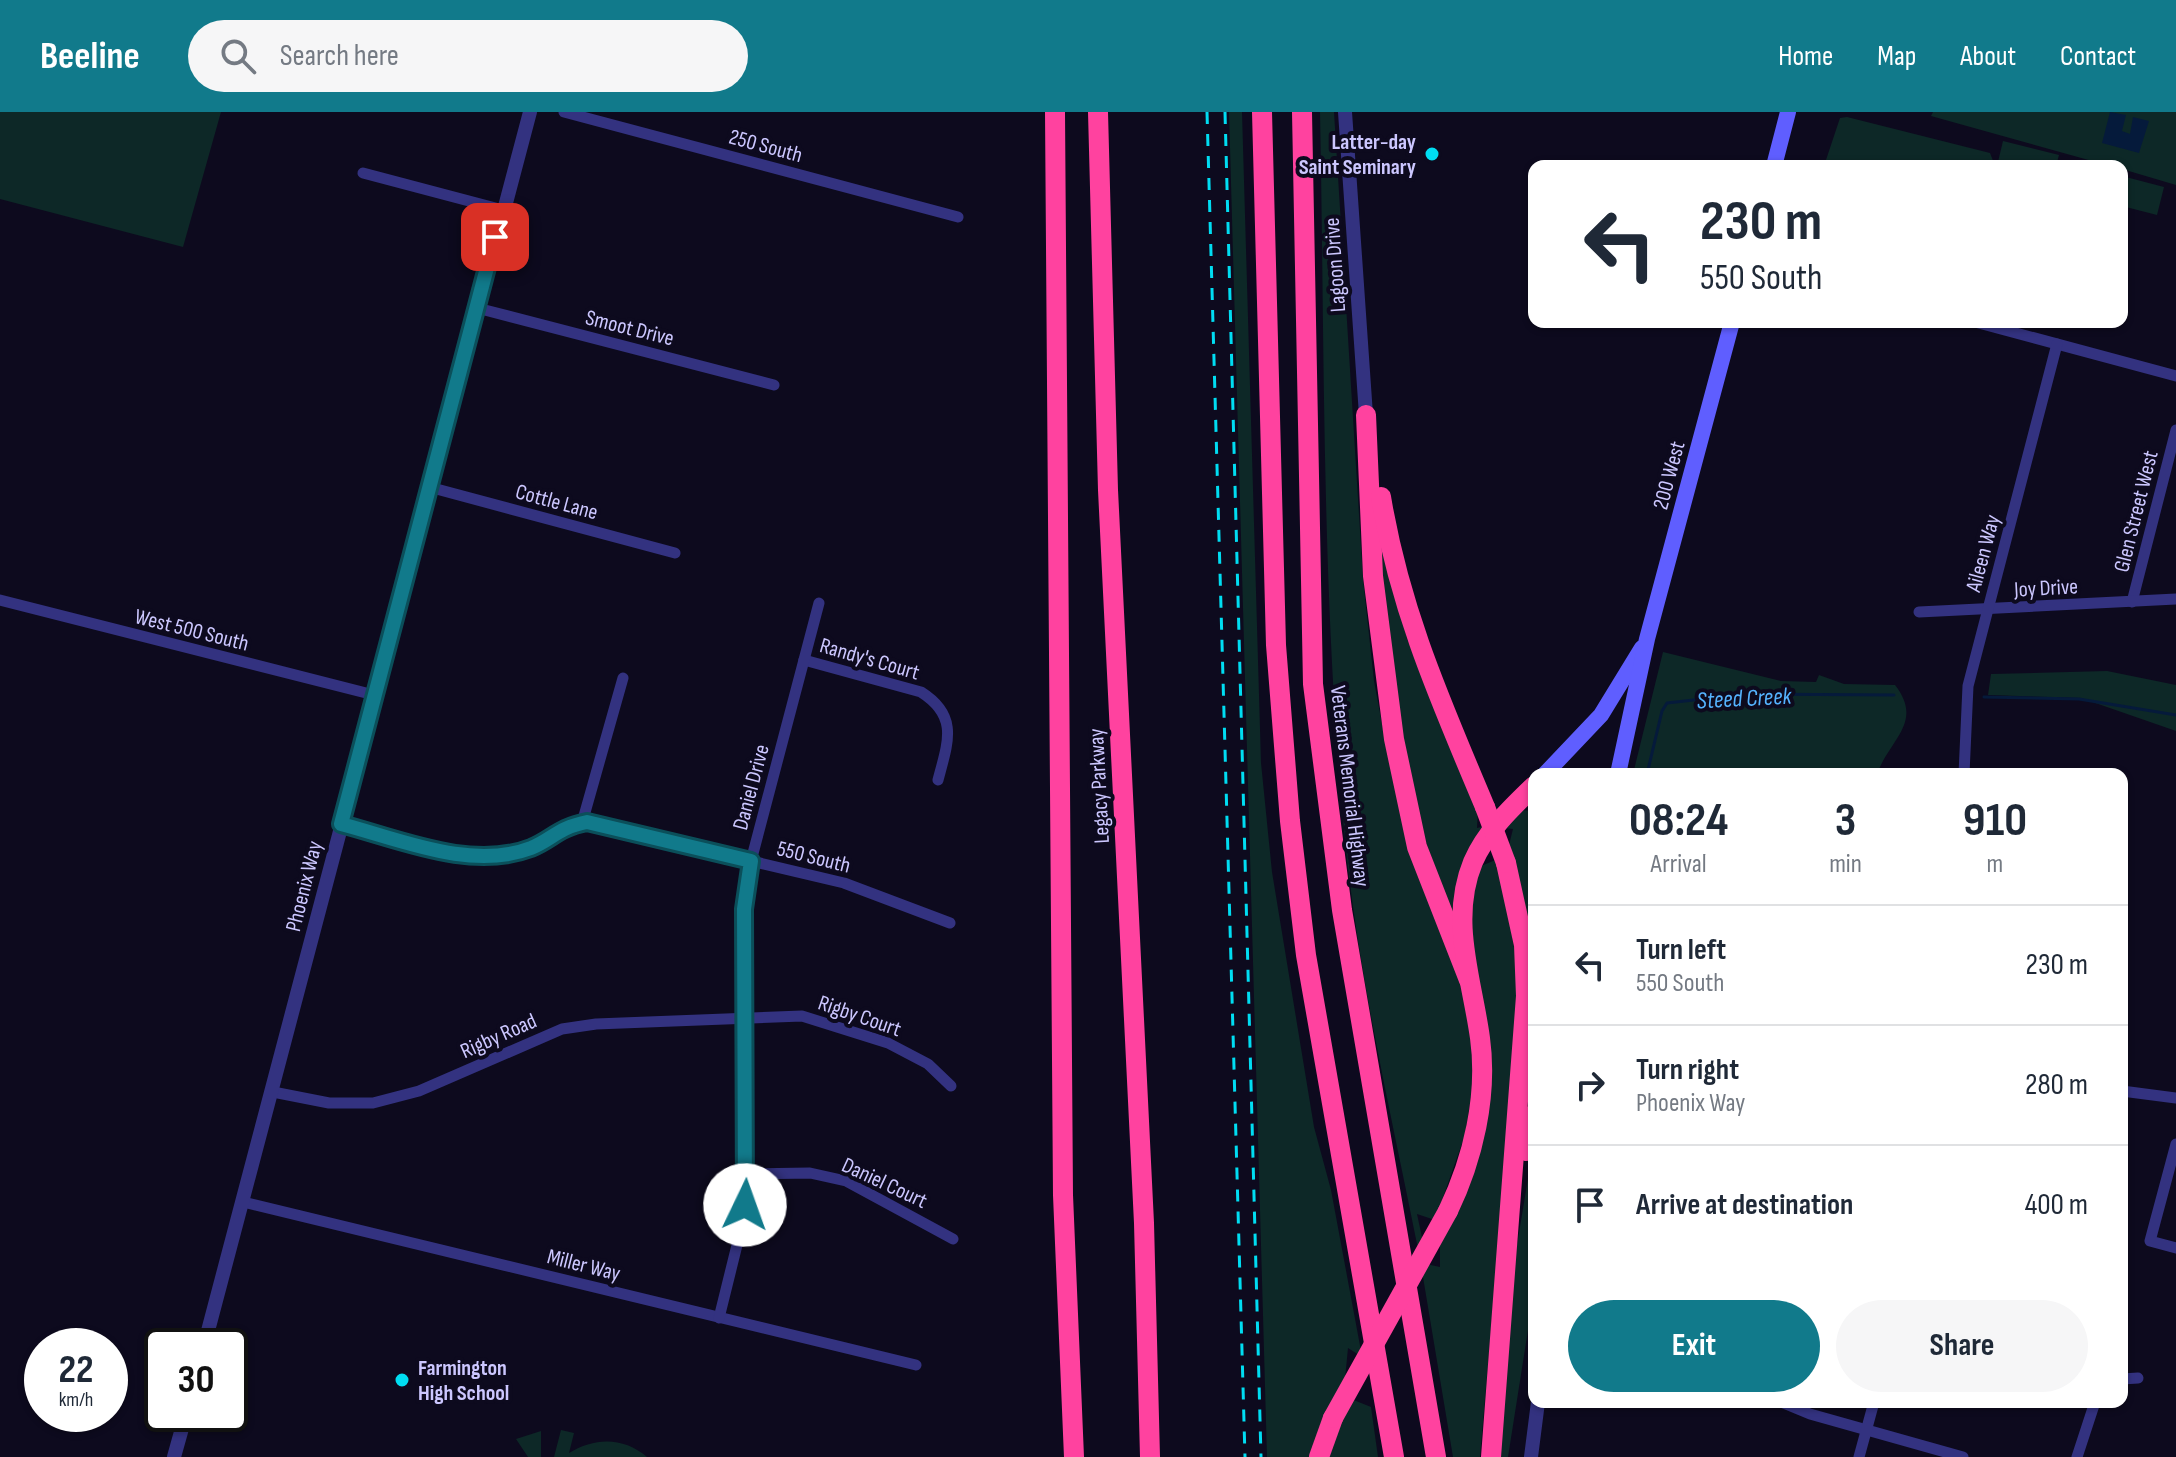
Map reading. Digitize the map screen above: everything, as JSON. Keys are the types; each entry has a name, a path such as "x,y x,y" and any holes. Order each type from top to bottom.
{"highway":[{"name":"Legacy Parkway","path":"1055,112 1063,1195 1074,1457"},
{"name":"Legacy Parkway","path":"1098,112 1108,490 1143,1208 1150,1457"},
{"path":"1262,112 1276,645 1290,821 1308,970 1394,1457"},
{"name":"Veterans Memorial Highway","path":"1302,112 1313,684 1349,955 1436,1457"},
{"path":"1366,415 1402,600 1506,863 1524,945 1526,996 1491,1457"},
{"path":"1366,415 1373,576 1394,739 1417,847 1469,980"},
{"path":"1319,1457 1333,1418 1448,1211 1468,1165 1481,1093 1481,1041 1469,980 1462,914 1473,862 1494,828 1528,792"},
{"path":"1509,1233 1528,1143"}],"main road":[{"path":"1776,160 1788,112"},
{"name":"200 West","path":"1647,639 1730,328"},
{"path":"1551,768 1601,715 1647,639"},
{"path":"1619,768 1647,639"}],"street":[{"name":"Phoenix Way","path":"209,1328 530,112"},
{"name":"250 South","path":"564,112 958,217"},
{"name":"Lagoon Drive","path":"1345,112 1366,415"},
{"path":"363,173 503,210"},
{"name":"Smoot Drive","path":"477,308 774,385"},
{"path":"1997,328 2176,376"},
{"name":"Aileen Way","path":"1964,768 1968,686 2057,344"},
{"name":"Glen Street West","path":"2132,602 2176,430"},
{"name":"Cottle Lane","path":"429,487 675,553"},
{"name":"Joy Drive","path":"1919,612 2176,599"},
{"name":"West 500 South","path":"0,600 374,695"},
{"name":"Daniel Drive","path":"719,1318 739,1237 748,1174 744,909 751,861 819,603"},
{"name":"Randy's Court","path":"804,660 921,692 937,702 945,714 948,730 938,780"},
{"path":"341,824 440,850 481,855 532,847 561,828 582,823 623,678"},
{"name":"550 South","path":"582,823 844,883 950,923"},
{"name":"Rigby Court","path":"745,1019 802,1016 844,1027 928,1064 951,1086"},
{"name":"Rigby Road","path":"273,1092 329,1103 373,1103 419,1091 562,1029 596,1024 745,1019"},
{"path":"2128,1092 2176,1098"},
{"path":"2176,1144 2150,1241 2176,1248"},
{"name":"Daniel Court","path":"748,1174 810,1173 846,1181 888,1200 953,1239"},
{"name":"Miller Way","path":"243,1202 916,1365"},
{"path":"2128,1379 2138,1378"},
{"path":"1531,1457 1537,1408"},
{"path":"1799,1408 1963,1457"},
{"path":"1859,1457 1872,1408"},
{"path":"2077,1457 2093,1408"},
{"path":"174,1457 181,1432"}],"green space":[{"path":"0,112 221,112 183,247 0,199"},
{"path":"1229,112 1242,112 1261,763 1272,872 1314,1127 1331,1190 1361,1351 1359,1355 1348,1348 1345,1379 1311,1457 1267,1457"},
{"path":"1320,112 1334,112 1363,579 1374,681 1388,756 1461,981 1472,1045 1473,1084 1465,1135 1435,1220 1417,1214 1423,1242 1418,1249 1362,964 1339,774 1326,491"},
{"path":"1933,112 2176,112 2176,185 2128,171 2128,160 2089,160 1931,116"},
{"path":"1847,117 1990,153 1993,160 1826,160 1840,118"},
{"path":"2003,141 2059,155 2058,160 1998,160"},
{"path":"2128,178 2164,187 2157,215 2128,208"},
{"path":"1374,504 1407,639 1478,808 1477,828 1485,826 1456,925 1422,831 1397,737"},
{"path":"1663,652 1781,681 1816,682 1819,675 1844,684 1895,685 1906,710 1902,730 1880,768 1634,768"},
{"path":"2107,671 2176,685 2176,731 2081,698 1988,695 1991,674"},
{"path":"1520,810 1528,811 1528,1064 1508,849 1513,829 1504,828"},
{"path":"1498,859 1516,958 1517,1026 1480,1457 1453,1457 1422,1271 1426,1264 1440,1267 1440,1238 1479,1152 1471,927 1476,868"},
{"path":"1528,1064 1528,1107 1525,1123"},
{"path":"1528,1178 1528,1330 1508,1457 1495,1457 1513,1269"},
{"path":"1351,1399 1371,1407 1378,1457 1325,1457"},
{"path":"561,1430 574,1433 569,1453 589,1444 609,1442 629,1446 647,1457 554,1457"},
{"path":"541,1431 541,1457 528,1457 516,1439"}],"water":[{"path":"2110,112 2126,115 2122,131 2130,134 2133,117 2149,121 2139,153 2102,143"}],"waterway":[{"name":"Steed Creek","path":"1648,768 1662,711 1667,703 1747,694 1894,695"},
{"name":"Steed Creek","path":"1984,697 2079,699 2176,715"}],"railway":[{"path":"1207,112 1245,1457"},
{"path":"1225,112 1261,1457"}],"place":[{"name":"Latter-day Saint Seminary","path":"1432,154"},
{"name":"Farmington High School","path":"402,1380"}],"route":[{"path":"495,237 341,824 440,850 481,855 532,847 561,828 587,822 751,861 744,909 748,1180 745,1205"}]}
